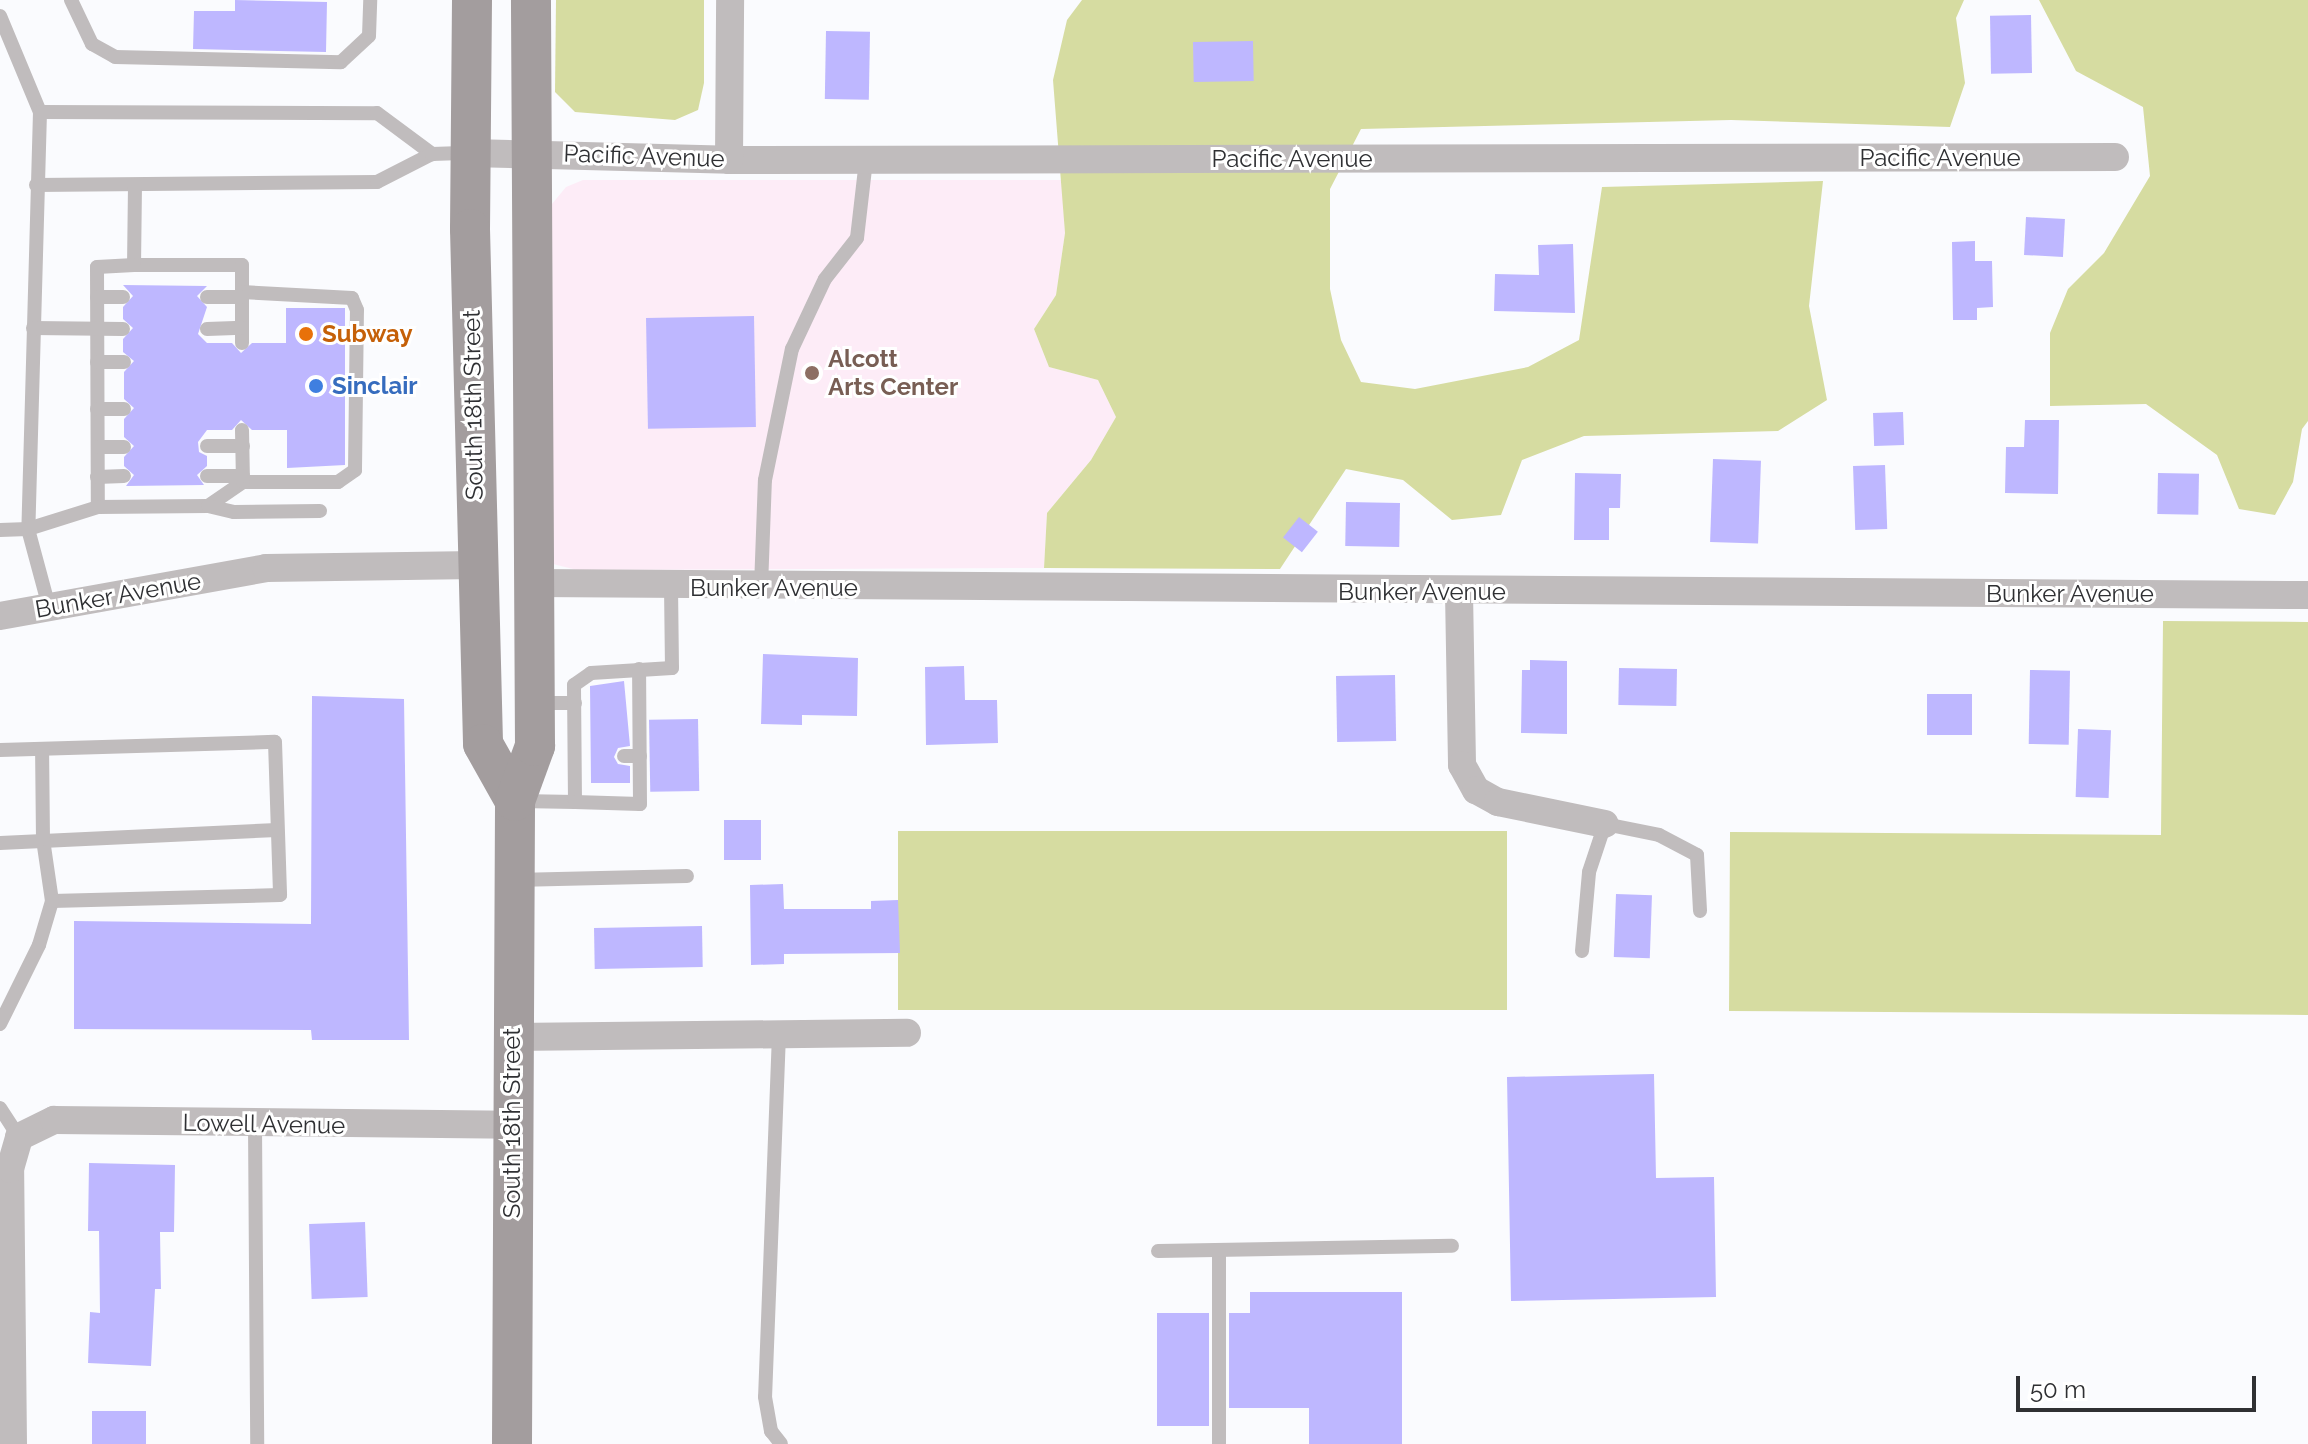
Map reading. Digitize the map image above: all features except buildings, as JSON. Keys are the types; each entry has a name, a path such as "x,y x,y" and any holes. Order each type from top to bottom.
{"main road":[{"name":"South 18th Street","path":"472,0 451,154 476,565 483,744 515,801"},
{"name":"South 18th Street","path":"512,1444 515,801 535,746 531,0"}],"street":[{"path":"729,160 730,0"},
{"name":"Pacific Avenue","path":"451,154 531,152 729,160 2115,157"},
{"name":"Bunker Avenue","path":"0,616 266,568 476,565"},
{"name":"Bunker Avenue","path":"536,583 671,588 2308,595"},
{"path":"1459,592 1462,765 1476,790 1498,802 1605,824"},
{"path":"512,1037 907,1033"},
{"name":"Lowell Avenue","path":"19,1137 54,1120 255,1125 512,1125"},
{"path":"13,1444 10,1169 19,1137"}],"lane":[{"path":"71,0 92,44 115,57 341,62 359,51 369,36 370,0"},
{"path":"0,16 40,112 28,529 49,607"},
{"path":"40,112 377,113 451,154"},
{"path":"36,185 377,182 451,154"},
{"path":"761,588 765,480 792,349 825,279 857,238 866,160"},
{"path":"134,265 135,185"},
{"path":"98,507 97,267 242,265 242,336 207,329"},
{"path":"207,297 335,293 352,298 357,310 355,470 338,482 207,476"},
{"path":"97,297 123,297"},
{"path":"33,328 123,329"},
{"path":"97,362 124,362"},
{"path":"97,409 124,409"},
{"path":"242,430 243,479"},
{"path":"207,446 243,446"},
{"path":"98,447 124,447"},
{"path":"97,477 124,476"},
{"path":"208,506 243,479"},
{"path":"0,530 28,529 98,507 208,506 234,512 320,511"},
{"path":"575,802 582,757 580,712 574,685 591,673 672,668 671,588"},
{"path":"515,801 640,804 640,756 631,716 639,669"},
{"path":"535,703 580,712"},
{"path":"0,750 275,742 280,895 52,901"},
{"path":"0,1024 39,945 52,901 43,839 42,749"},
{"path":"624,756 640,756"},
{"path":"1582,951 1589,872 1605,824 1659,835 1697,855 1700,911"},
{"path":"0,843 277,830"},
{"path":"514,880 687,876"},
{"path":"779,1034 765,1397 771,1431 781,1444"},
{"path":"0,1108 19,1137"},
{"path":"255,1125 257,1444"},
{"path":"1158,1251 1452,1246"},
{"path":"1219,1250 1219,1444"}],"shaded area":[{"name":"Alcott Arts Center","path":"583,180 1062,180 1065,233 1056,295 1034,329 1049,367 1098,380 1116,417 1091,460 1047,513 1044,568 577,570 553,564 552,204 566,187"}],"green space":[{"path":"556,0 704,0 704,83 698,110 675,120 575,112 555,92"},
{"path":"1082,0 1964,0 1956,18 1965,83 1950,127 1731,120 1361,129 1330,189 1330,289 1341,340 1361,382 1415,389 1528,367 1579,340 1602,187 1823,181 1809,306 1827,400 1778,431 1584,436 1522,460 1501,515 1452,520 1403,480 1346,469 1280,569 1044,568 1047,513 1091,460 1116,417 1098,380 1049,367 1034,329 1056,295 1065,233 1053,80 1067,20"},
{"path":"2039,0 2308,0 2308,421 2302,429 2293,482 2275,515 2239,509 2217,455 2146,404 2050,406 2050,333 2068,289 2104,253 2150,176 2143,107 2076,71"},
{"path":"2163,621 2308,622 2308,1015 1729,1011 1730,832 2161,835"},
{"path":"898,831 1507,831 1507,1010 898,1010"}],"place":[{"name":"Subway","path":"306,334"},
{"name":"Alcott Arts Center","path":"812,373"},
{"name":"Sinclair","path":"316,386"}]}
